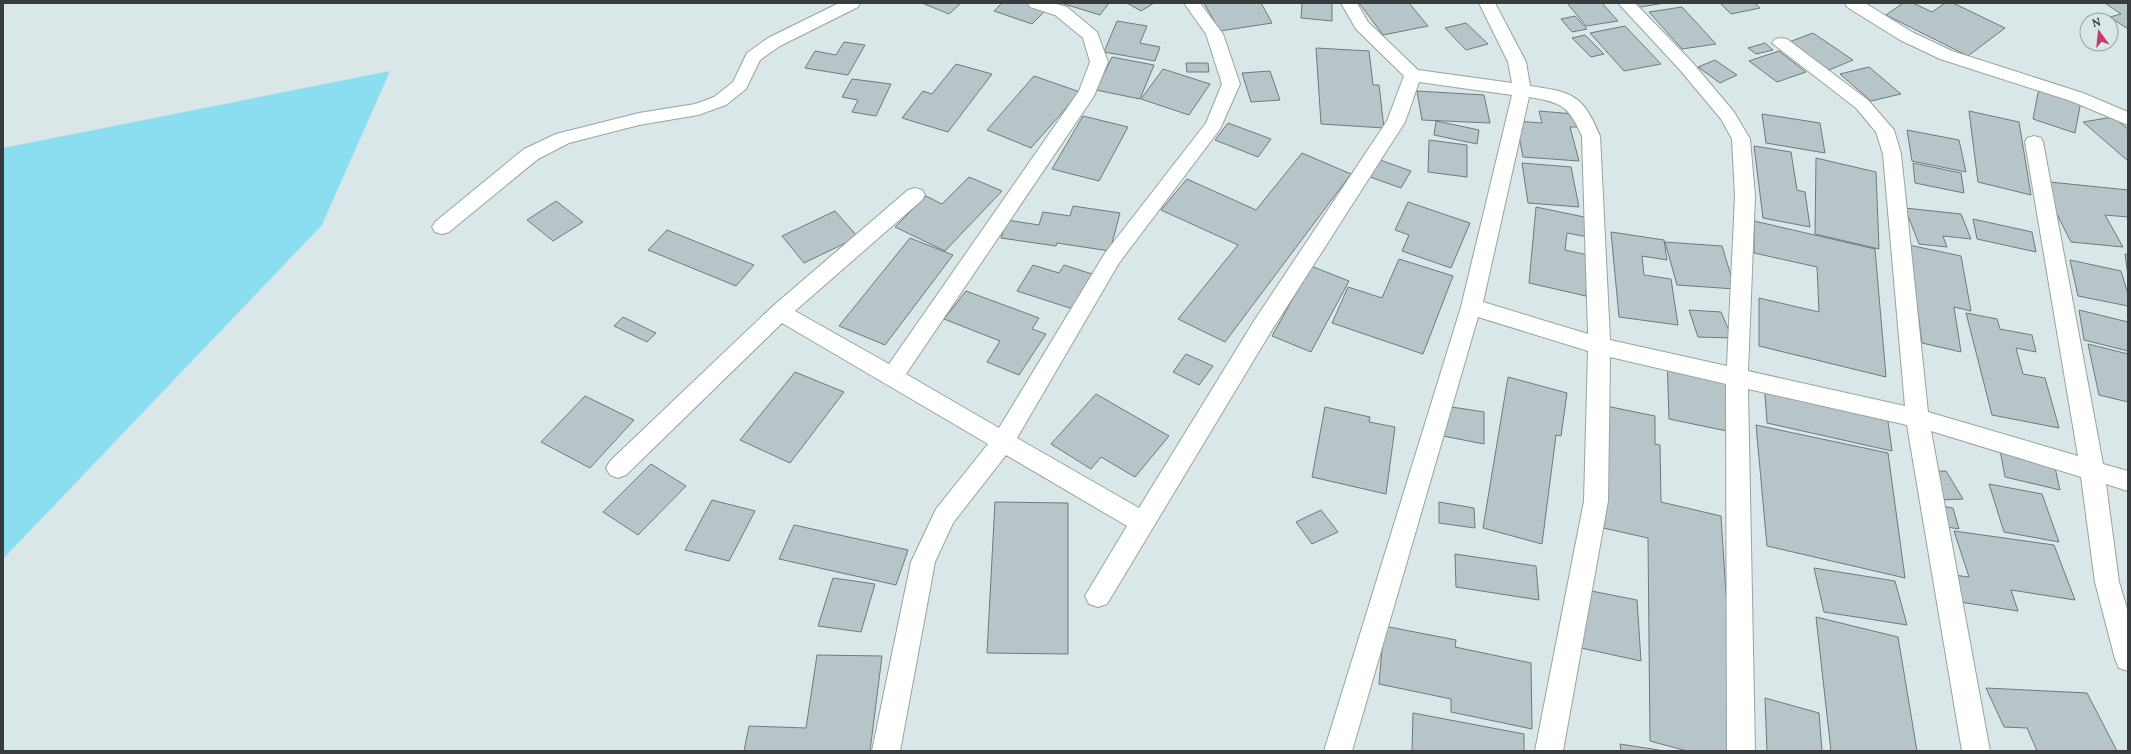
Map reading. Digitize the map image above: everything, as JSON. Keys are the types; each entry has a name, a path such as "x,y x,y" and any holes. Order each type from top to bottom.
{"street":[{"path":"442,227 531,154 563,138 639,119 698,109 720,101 740,85 753,57 774,42 852,3"},
{"path":"892,377 1088,92 1099,62 1091,36 1061,11 1036,3"},
{"path":"886,751 923,562 944,516 1003,442 1112,258 1214,125 1231,84 1214,34 1192,3"},
{"path":"1349,3 1354,18 1363,28 1406,66 1413,75 1556,94 1567,99 1578,108 1591,136 1599,346 1596,501 1549,751"},
{"path":"1338,751 1471,307 1522,90 1517,62 1487,3"},
{"path":"1626,3 1705,88 1728,116 1742,139 1745,196 1737,378 1742,751"},
{"path":"1853,3 1906,36 1946,56 2077,97 2128,119"},
{"path":"1780,43 1862,104 1885,130 1892,154 1917,418 1976,751"},
{"path":"1098,596 1262,327 1396,122 1413,75"},
{"path":"2034,142 2092,469 2107,582 2128,659"},
{"path":"618,468 780,312 915,195"},
{"path":"1471,307 1599,346 1917,418 2128,481"},
{"path":"780,312 1142,523"}],"shaded area":[{"path":"390,71 322,225 3,559 3,148"}],"building":[{"path":"922,3 961,3 949,14"},
{"path":"1002,3 1026,3 1046,10 1032,24 994,11"},
{"path":"1061,3 1109,3 1100,15"},
{"path":"1127,3 1154,3 1141,11"},
{"path":"1204,3 1261,3 1272,23 1220,31"},
{"path":"1302,3 1332,3 1332,21 1301,18"},
{"path":"1359,3 1409,3 1428,26 1383,35"},
{"path":"1567,3 1602,3 1618,21 1586,26"},
{"path":"1630,3 1665,3 1634,8"},
{"path":"1720,3 1755,3 1760,8 1731,14"},
{"path":"1903,3 1913,3 1932,12 1945,3 1953,3 2005,28 1968,56 1886,15"},
{"path":"2105,3 2128,3 2128,29 2119,23 2119,15 2121,14"},
{"path":"1682,7 1716,44 1682,49 1649,12"},
{"path":"1575,16 1587,29 1572,32 1561,19"},
{"path":"1117,21 1147,26 1140,43 1160,47 1155,61 1104,52"},
{"path":"1466,23 1488,44 1466,50 1445,28"},
{"path":"1625,26 1661,64 1624,71 1590,33"},
{"path":"1813,33 1853,60 1829,70 1789,42"},
{"path":"1585,35 1604,54 1591,57 1572,38"},
{"path":"844,42 865,45 848,75 805,68 815,51 836,55"},
{"path":"1765,43 1773,50 1756,54 1748,48"},
{"path":"1316,48 1369,51 1373,85 1379,85 1384,128 1321,124"},
{"path":"1779,51 1806,72 1777,82 1749,61"},
{"path":"1112,57 1154,65 1140,99 1096,90"},
{"path":"1715,60 1737,75 1720,83 1698,67"},
{"path":"1186,63 1208,63 1209,72 1187,72"},
{"path":"956,64 992,74 948,132 902,118 923,91 932,94"},
{"path":"1869,67 1901,94 1871,101 1840,74"},
{"path":"1163,69 1210,84 1189,115 1141,99"},
{"path":"1270,71 1280,100 1251,102 1242,73"},
{"path":"1034,76 1080,92 1031,148 987,130"},
{"path":"852,79 891,84 876,116 852,112 858,100 842,97"},
{"path":"2039,88 2081,101 2075,133 2033,119"},
{"path":"1417,91 1484,95 1490,123 1422,120"},
{"path":"1539,111 1574,114 1577,127 1570,127 1579,161 1523,157 1516,121 1542,123"},
{"path":"1969,111 2019,122 2031,195 1978,182"},
{"path":"1762,114 1820,123 1825,153 1766,143"},
{"path":"1083,116 1128,127 1099,181 1052,169"},
{"path":"2113,117 2128,129 2128,161 2083,122"},
{"path":"1436,121 1479,130 1477,144 1434,135"},
{"path":"1228,123 1271,139 1258,157 1215,140"},
{"path":"1907,130 1959,140 1966,172 1912,161"},
{"path":"1429,140 1467,145 1467,177 1428,172"},
{"path":"1754,146 1791,152 1797,190 1805,192 1810,227 1763,218"},
{"path":"1302,153 1351,174 1225,342 1178,319 1238,245 1161,210 1187,179 1256,210"},
{"path":"1816,158 1876,172 1879,249 1815,234"},
{"path":"1380,160 1411,171 1401,188 1370,177"},
{"path":"1522,163 1571,167 1579,207 1528,203"},
{"path":"1913,163 1961,173 1964,193 1915,183"},
{"path":"969,177 1002,191 945,251 895,227 926,196 942,204"},
{"path":"2040,181 2128,190 2128,217 2105,215 2123,247 2071,242"},
{"path":"556,201 583,222 553,241 527,220"},
{"path":"1408,202 1470,223 1451,268 1402,251 1409,235 1395,230"},
{"path":"1073,206 1120,213 1110,251 1057,243 1056,246 1001,238 1007,220 1039,225 1043,212 1070,216"},
{"path":"1536,207 1589,218 1588,237 1567,233 1565,250 1588,255 1586,296 1529,283"},
{"path":"1905,208 1961,214 1971,239 1943,236 1947,247 1919,244"},
{"path":"835,211 858,237 804,263 782,236"},
{"path":"1973,219 2032,232 2036,252 1977,239"},
{"path":"1754,221 1875,249 1886,377 1759,346 1759,298 1819,312 1817,267 1754,253"},
{"path":"667,230 754,265 736,286 648,250"},
{"path":"1611,232 1664,240 1667,260 1642,256 1644,275 1671,279 1678,325 1619,317"},
{"path":"910,238 953,255 885,345 839,326"},
{"path":"1665,242 1722,246 1735,289 1677,285"},
{"path":"1909,245 1961,256 1971,311 1954,307 1961,352 1922,343"},
{"path":"2125,254 2128,255 2128,276"},
{"path":"1399,259 1453,276 1423,354 1332,323 1348,287 1382,298"},
{"path":"2070,260 2121,271 2128,294 2128,306 2078,296"},
{"path":"1033,265 1059,273 1064,265 1092,274 1073,309 1017,291"},
{"path":"1311,266 1349,281 1311,352 1272,336"},
{"path":"966,291 1039,318 1032,329 1046,334 1019,375 987,362 1000,341 944,319"},
{"path":"1689,310 1721,312 1732,338 1698,337"},
{"path":"2079,310 2128,322 2128,351 2084,340"},
{"path":"1966,313 1997,319 2000,329 2032,335 2036,352 2016,348 2023,374 2045,378 2059,428 1992,415"},
{"path":"623,317 656,333 647,342 614,326"},
{"path":"2088,344 2128,354 2128,402 2099,395"},
{"path":"1186,354 1213,366 1199,385 1173,372"},
{"path":"1667,356 1741,372 1746,435 1669,419"},
{"path":"795,372 844,392 790,463 740,440"},
{"path":"1508,377 1567,393 1561,436 1556,435 1542,544 1483,528"},
{"path":"1764,380 1886,407 1892,451 1767,423"},
{"path":"1096,394 1169,436 1135,477 1101,457 1091,469 1051,444"},
{"path":"585,396 634,420 590,468 541,442"},
{"path":"1439,405 1484,412 1484,444 1438,435"},
{"path":"1606,406 1655,416 1655,444 1660,445 1661,502 1721,516 1736,751 1687,751 1650,741 1648,538 1590,525"},
{"path":"1325,407 1370,417 1369,422 1395,427 1386,494 1312,477"},
{"path":"1756,425 1888,453 1905,578 1767,546"},
{"path":"2000,450 2054,463 2060,490 2005,477"},
{"path":"651,464 686,486 638,535 603,512"},
{"path":"1946,471 1963,499 1938,500 1922,472"},
{"path":"1989,484 2042,494 2059,542 2004,532"},
{"path":"712,500 755,511 729,561 685,550"},
{"path":"995,502 1068,503 1068,654 987,653"},
{"path":"1439,502 1474,508 1475,528 1439,523"},
{"path":"1929,504 1953,508 1959,529 1935,525"},
{"path":"1321,510 1338,532 1312,544 1296,522"},
{"path":"794,525 908,550 896,585 779,559"},
{"path":"1954,531 2054,545 2075,600 2011,590 2018,611 1947,600 1938,573 1969,577"},
{"path":"1455,554 1536,566 1539,600 1456,587"},
{"path":"1814,568 1895,581 1907,625 1824,612"},
{"path":"833,578 875,584 861,632 818,626"},
{"path":"1571,587 1637,600 1641,661 1572,646"},
{"path":"1816,617 1898,637 1917,751 1831,751"},
{"path":"1384,626 1456,640 1455,647 1531,663 1532,729 1451,712 1451,699 1379,684"},
{"path":"817,655 882,656 870,751 744,751 749,726 806,728"},
{"path":"1986,688 2087,693 2117,751 2037,751 2027,728 2004,727"},
{"path":"1765,698 1819,713 1822,751 1767,751"},
{"path":"1413,713 1524,734 1524,751 1412,751"},
{"path":"1620,744 1665,751 1621,751"}]}
